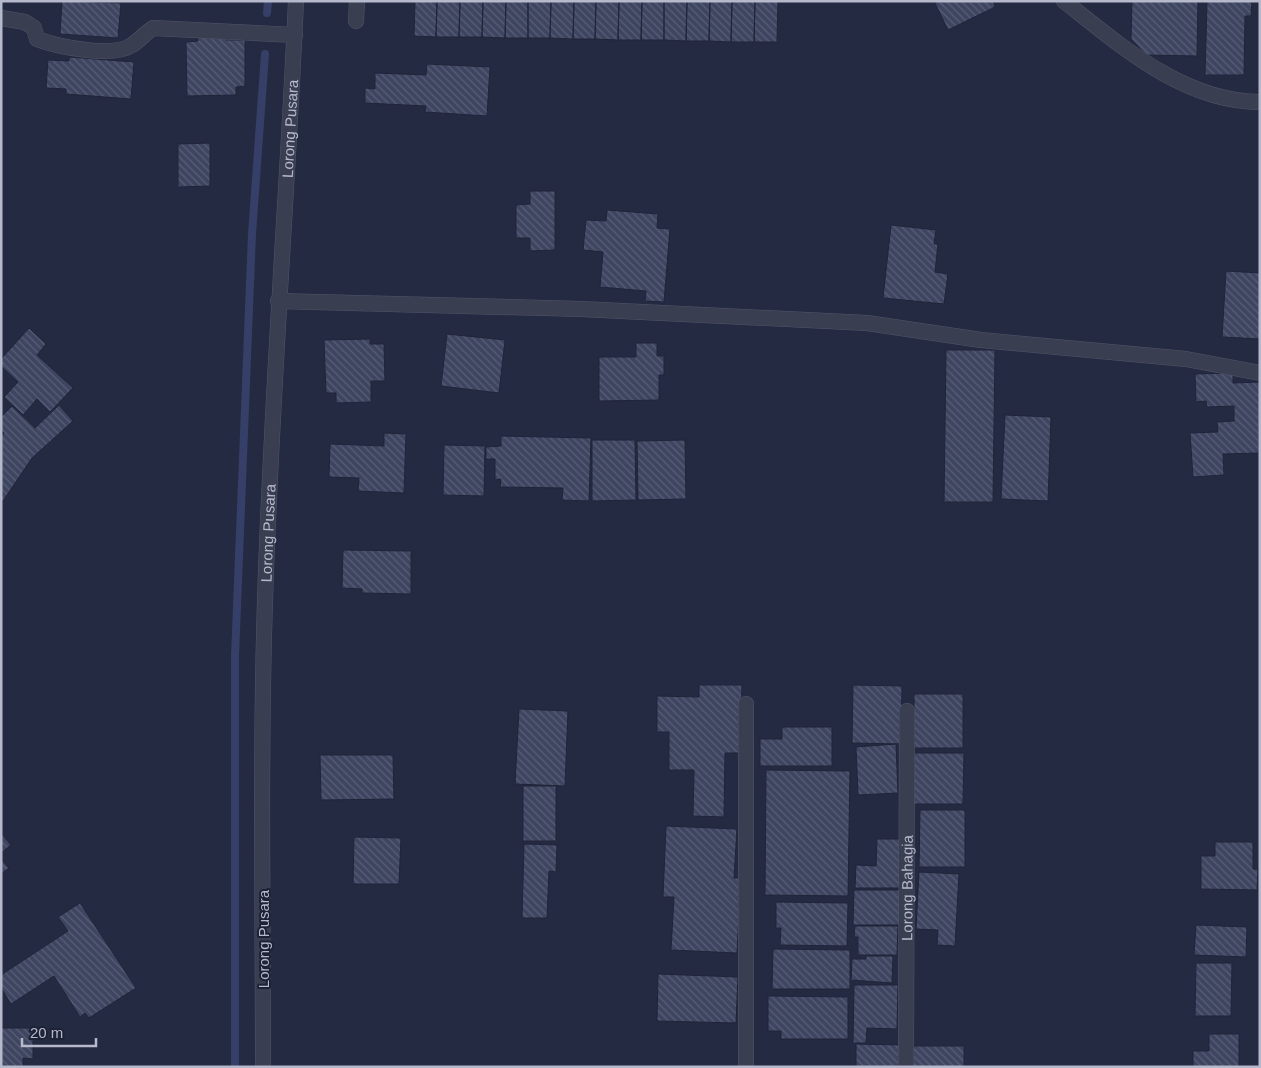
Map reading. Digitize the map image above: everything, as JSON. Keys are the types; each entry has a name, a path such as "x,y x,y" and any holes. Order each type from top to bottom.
{"street":[{"name":"Lorong Pusara","path":"263,1067 262,700 278,301 296,1"},
{"path":"356,21 357,1"},
{"path":"1064,1 1123,48 1198,92 1235,102 1260,102"},
{"path":"1,18 25,22 34,28 37,39 57,46 118,51 132,46 153,28 295,35"},
{"path":"278,301 581,310 867,323 981,340 1186,359 1260,373"},
{"path":"746,704 746,1067"},
{"name":"Lorong Bahagia","path":"906,1067 908,711"}],"building":[{"path":"62,1 121,3 118,38 60,34"},
{"path":"415,1 437,1 436,37 414,36"},
{"path":"437,1 460,1 459,37 436,37"},
{"path":"460,1 483,1 482,37 459,37"},
{"path":"483,1 506,1 505,38 482,37"},
{"path":"506,1 528,1 528,38 505,38"},
{"path":"528,1 551,1 550,38 528,38"},
{"path":"551,1 574,1 573,39 550,38"},
{"path":"574,1 596,1 595,39 573,39"},
{"path":"596,1 619,1 618,40 595,39"},
{"path":"619,1 642,1 641,40 618,40"},
{"path":"642,1 664,1 664,40 641,40"},
{"path":"664,1 687,1 686,41 664,40"},
{"path":"687,1 710,1 709,41 686,41"},
{"path":"710,1 732,1 731,42 709,41"},
{"path":"732,1 755,1 754,42 731,42"},
{"path":"755,1 778,1 777,42 754,42"},
{"path":"934,1 993,1 995,7 948,30"},
{"path":"1132,1 1198,1 1197,56 1146,55 1131,39"},
{"path":"1207,1 1252,1 1251,16 1245,16 1244,75 1205,75"},
{"path":"198,32 226,32 226,40 245,40 245,86 236,87 236,95 187,96 186,42 198,41"},
{"path":"69,57 134,62 131,99 66,94 66,89 46,88 48,60 69,61"},
{"path":"427,64 490,67 487,116 425,112 426,106 365,103 365,88 375,89 375,73 426,75"},
{"path":"210,143 210,186 178,187 178,144"},
{"path":"530,191 555,191 555,250 530,251 530,238 516,238 516,205 530,204"},
{"path":"607,210 658,214 657,228 670,229 664,302 645,301 646,291 600,287 603,252 583,250 586,220 606,221"},
{"path":"891,225 936,230 934,244 938,244 935,272 948,274 944,304 883,298"},
{"path":"1226,271 1260,273 1260,339 1222,337"},
{"path":"29,328 46,344 37,355 73,388 50,412 37,399 23,415 4,397 18,382 1,366 1,359"},
{"path":"447,334 505,340 499,393 441,386"},
{"path":"370,339 370,344 384,344 385,381 371,381 371,402 336,403 336,393 326,393 324,340"},
{"path":"636,343 657,343 657,356 664,356 664,375 659,375 659,400 599,401 599,357 636,357"},
{"path":"946,350 995,350 993,502 944,502"},
{"path":"1233,373 1233,383 1260,382 1259,453 1223,454 1224,475 1193,477 1190,433 1218,432 1217,422 1234,421 1234,406 1207,407 1206,401 1196,402 1195,374"},
{"path":"59,405 73,421 32,458 1,504 1,437 4,433 1,430 1,417 12,406 35,428"},
{"path":"1005,415 1051,417 1048,501 1001,499"},
{"path":"384,433 406,434 404,493 358,491 359,478 329,477 330,444 384,446"},
{"path":"501,436 591,438 589,501 562,500 563,488 500,487 501,479 495,480 495,459 486,459 486,447 501,446"},
{"path":"592,440 635,440 636,500 592,501"},
{"path":"685,440 686,499 638,500 637,441"},
{"path":"444,445 485,446 484,496 443,495"},
{"path":"343,550 411,551 411,594 362,593 362,589 342,588"},
{"path":"699,685 742,685 740,753 725,753 724,817 693,816 694,770 669,770 669,732 657,732 657,696 699,697"},
{"path":"853,685 902,686 901,744 852,743"},
{"path":"914,694 963,694 963,748 914,748"},
{"path":"519,709 568,711 565,786 515,784"},
{"path":"782,727 832,727 832,766 760,766 760,739 782,739"},
{"path":"896,744 898,793 858,795 856,747"},
{"path":"914,753 964,753 963,804 913,804"},
{"path":"320,755 393,755 394,799 321,800"},
{"path":"766,770 850,771 848,896 765,895"},
{"path":"523,786 556,786 556,841 523,841"},
{"path":"920,810 965,810 965,867 919,867"},
{"path":"666,826 737,829 734,878 741,878 737,953 671,950 674,897 663,897"},
{"path":"1,833 11,845 1,853"},
{"path":"354,837 401,838 399,884 353,884"},
{"path":"877,839 901,839 900,888 855,888 856,865 876,866"},
{"path":"1215,842 1253,842 1253,869 1258,869 1257,890 1201,889 1201,856 1215,856"},
{"path":"524,844 557,845 556,872 549,871 547,918 522,918"},
{"path":"1,859 9,868 1,874"},
{"path":"919,872 959,874 955,946 937,945 938,930 916,929"},
{"path":"854,890 901,890 900,925 853,925"},
{"path":"776,902 848,903 847,946 780,945 781,928 776,928"},
{"path":"80,903 136,988 89,1018 85,1013 80,1017 54,976 11,1004 1,988 1,975 68,931 58,917"},
{"path":"1196,925 1247,927 1246,957 1194,955"},
{"path":"855,926 898,926 897,955 858,955 858,937 854,937"},
{"path":"773,949 850,950 850,989 772,989"},
{"path":"866,956 893,956 892,983 851,980 852,959 866,959"},
{"path":"1196,963 1232,963 1231,1016 1195,1016"},
{"path":"658,974 738,977 736,1023 657,1021"},
{"path":"854,985 898,985 897,1029 867,1028 866,1043 853,1043"},
{"path":"768,996 848,997 848,1039 781,1039 781,1031 768,1031"},
{"path":"1,1028 33,1028 33,1059 23,1058 23,1067 1,1067"},
{"path":"1209,1034 1239,1034 1239,1067 1193,1067 1193,1051 1209,1051"},
{"path":"856,1044 901,1045 900,1067 856,1067"},
{"path":"913,1046 964,1046 964,1067 913,1067"}],"waterway":[{"path":"267,13 268,1"},
{"path":"235,1067 235,656 252,234 265,54"}]}
